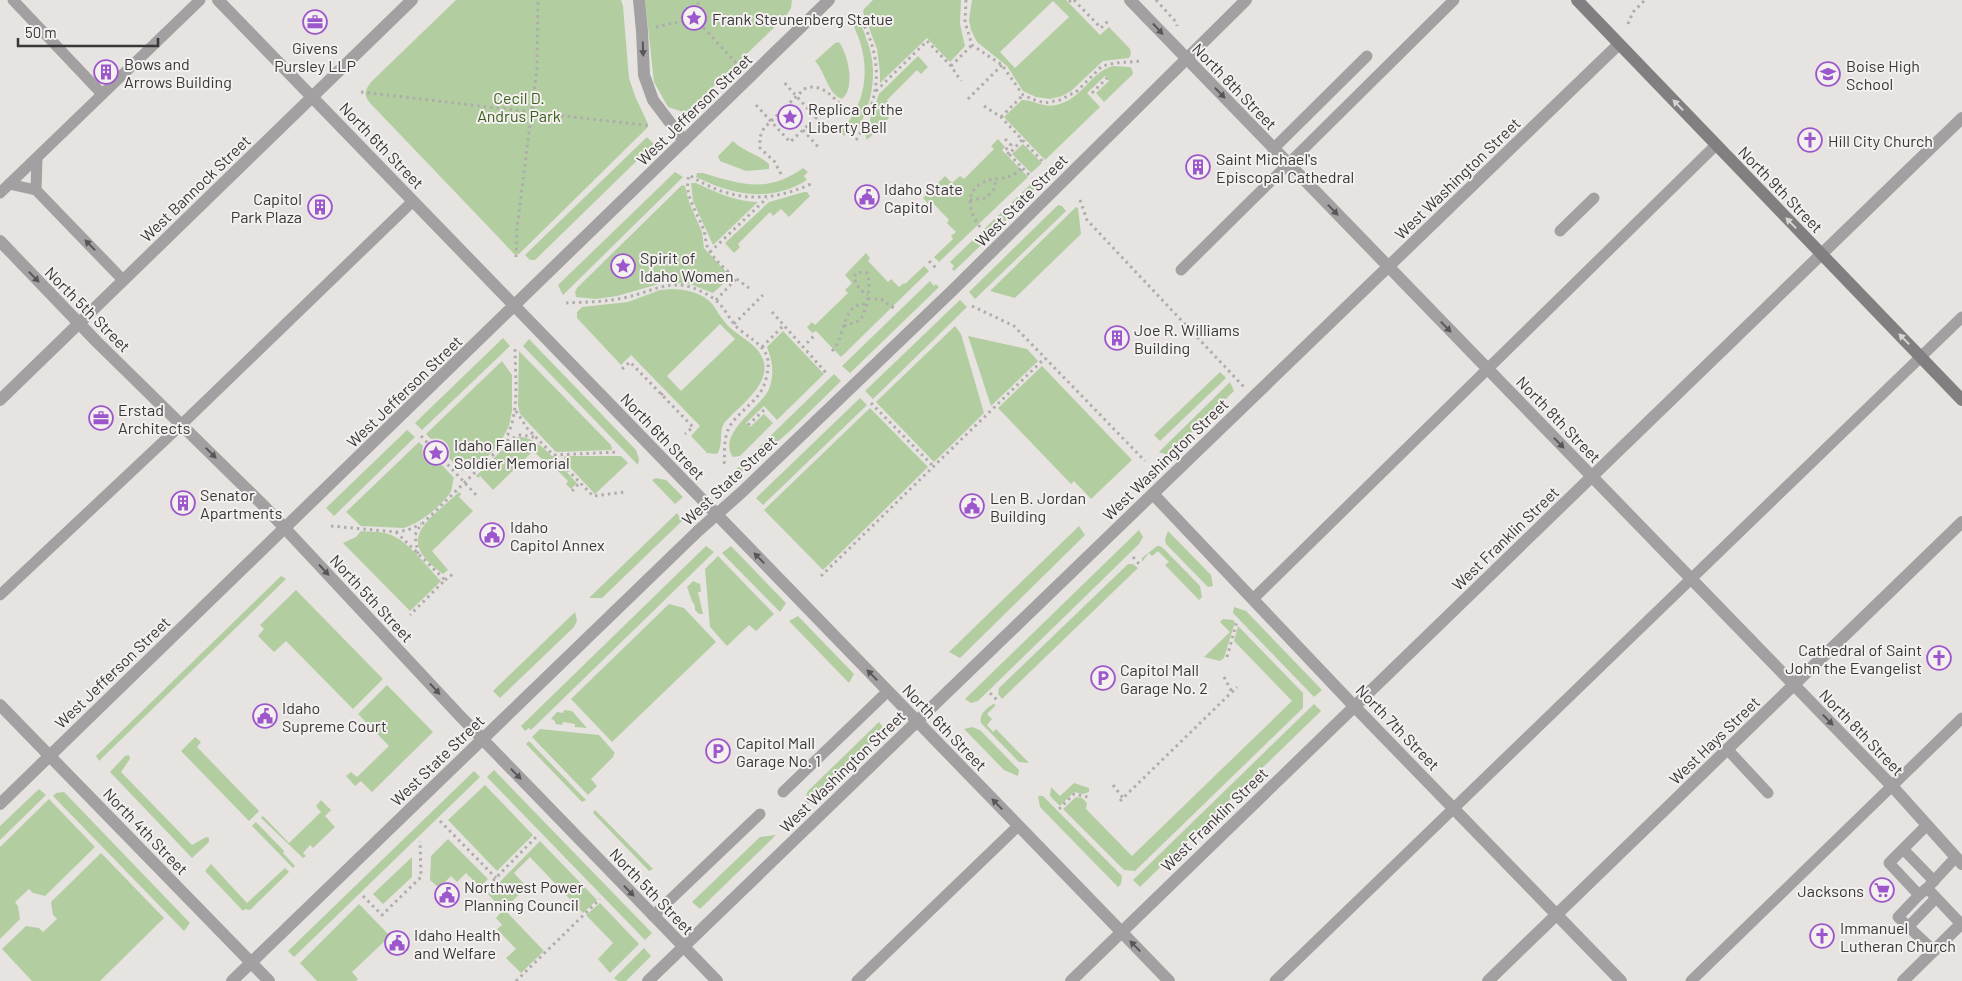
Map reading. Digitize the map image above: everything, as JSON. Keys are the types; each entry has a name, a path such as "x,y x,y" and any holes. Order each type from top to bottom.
{"main road":[{"name":"North 9th Street","path":"1577,0 1962,400"}],"street":[{"name":"North 6th Street","path":"218,0 1169,981"},
{"name":"West Bannock Street","path":"0,400 412,0"},
{"path":"639,0 644,75 653,100 684,141"},
{"name":"North 8th Street","path":"1130,0 1892,786 1959,861"},
{"name":"West State Street","path":"232,981 716,514 854,386 1246,0"},
{"name":"West Jefferson Street","path":"0,804 750,77 823,2"},
{"name":"West Washington Street","path":"648,981 1619,44"},
{"name":"West Franklin Street","path":"1070,981 1962,118"},
{"name":"North 5th Street","path":"0,242 284,529 482,739 717,981"},
{"name":"North 7th Street","path":"1153,494 1354,706 1621,981"},
{"name":"West Hays Street","path":"1488,981 1962,522"},
{"name":"North 4th Street","path":"0,705 269,981"},
{"path":"1903,981 1961,923"}],"lane":[{"path":"13,0 102,94"},
{"path":"0,193 200,0"},
{"path":"1181,270 1454,0"},
{"path":"1274,149 1367,56"},
{"path":"1253,599 1716,145"},
{"path":"36,190 37,158"},
{"path":"10,184 36,190 123,280"},
{"path":"1560,231 1594,198"},
{"path":"0,595 182,424 413,201"},
{"path":"1275,981 1962,317"},
{"path":"783,792 888,691"},
{"path":"1691,981 1962,718"},
{"path":"1727,749 1768,792"},
{"path":"654,916 760,814"},
{"path":"857,981 1018,826"},
{"path":"1927,826 1890,863 1927,888"},
{"path":"1903,849 1927,888 1961,923"},
{"path":"1934,951 1898,917 1927,888 1959,861"},
{"path":"1908,927 1936,898"}],"path":[{"path":"516,256 517,228 537,69 538,0"},
{"path":"696,11 699,0"},
{"path":"966,0 965,22 972,45 1002,65 1023,95 1045,103 1060,100 1077,91 1102,66 1115,62 1142,61"},
{"path":"1628,24 1634,12 1645,0"},
{"path":"1071,1 1101,28 1110,20"},
{"path":"687,20 690,12 696,11"},
{"path":"696,11 700,16 699,23"},
{"path":"856,140 865,124 875,92 877,70 874,50 867,30 857,12"},
{"path":"687,20 691,24 699,23"},
{"path":"662,26 687,20"},
{"path":"699,23 750,77"},
{"path":"875,92 927,41 951,66 961,82"},
{"path":"951,66 972,45"},
{"path":"968,99 1002,65"},
{"path":"1092,94 1107,78"},
{"path":"756,105 790,142 816,118 782,80"},
{"path":"781,174 774,161 760,148 759,142 762,132 771,121 804,89 818,86 848,111"},
{"path":"361,92 651,126"},
{"path":"1002,117 1023,95"},
{"path":"984,106 1002,117 1045,164"},
{"path":"803,130 820,149"},
{"path":"1005,139 1011,145 1005,150 1032,178"},
{"path":"1009,154 1022,140"},
{"path":"980,227 971,213 970,200 972,192 977,186 988,181 1012,176 1022,168"},
{"path":"749,288 736,279 710,252 704,230 690,198 687,185 689,175 714,188 737,196 767,198 811,184"},
{"path":"970,200 986,198 994,189 996,180"},
{"path":"710,252 767,198"},
{"path":"1080,200 1086,220 1241,385 1255,395"},
{"path":"929,261 936,269"},
{"path":"844,326 859,321 864,313 868,297 869,277 867,273 858,272 854,279 861,291 868,297 881,299 895,309"},
{"path":"716,300 736,279"},
{"path":"566,303 599,302 623,298 668,285 692,288 716,300 734,324 762,346 768,363 765,385 754,401 730,426 726,442 724,467"},
{"path":"734,324 763,295"},
{"path":"832,351 839,341 848,314 852,308 866,304"},
{"path":"972,306 1014,326 1145,460"},
{"path":"772,312 828,374"},
{"path":"762,346 783,326"},
{"path":"807,343 816,334"},
{"path":"504,443 512,427 515,410 516,348"},
{"path":"822,576 1044,358"},
{"path":"622,369 630,362 693,427 685,434"},
{"path":"661,395 665,391"},
{"path":"871,403 934,467"},
{"path":"515,410 522,422 593,496 625,492"},
{"path":"748,425 764,410"},
{"path":"418,554 415,535 423,522 504,443 520,435 537,438"},
{"path":"421,436 478,497"},
{"path":"553,455 619,452"},
{"path":"572,491 580,482"},
{"path":"331,526 381,529 396,532 408,530 423,522"},
{"path":"396,532 445,580"},
{"path":"1132,557 1140,565"},
{"path":"410,615 453,574"},
{"path":"1227,657 1237,621"},
{"path":"1224,677 1232,692"},
{"path":"1112,786 1122,800 1237,688"},
{"path":"990,693 999,702"},
{"path":"1060,809 1074,794 1088,797"},
{"path":"440,821 496,878"},
{"path":"484,890 538,835"},
{"path":"363,896 382,915 421,877 420,841"},
{"path":"516,981 600,899"}],"green space":[{"name":"Cecil D. Andrus Park","path":"456,0 621,0 623,6 629,78 648,127 519,254 514,254 370,103 366,95 366,90 371,82"},
{"path":"645,0 792,0 791,8 786,16 689,110 683,112 668,107 654,82"},
{"path":"873,0 961,0 960,24 965,46 950,62 927,38 880,83 877,49 863,12"},
{"path":"972,0 1066,0 1100,35 1109,27 1130,49 1131,54 1129,58 1103,61 1071,91 1062,96 1050,99 1036,97 1023,91 1007,66 977,42 971,30 969,20","holes":["1053,1 1069,17 1015,68 1000,52"]},
{"path":"855,18 862,27 870,51 873,76 872,89 865,114 853,137 848,132 844,136 840,131 857,107 864,79 862,51 852,23"},
{"path":"839,42 848,62 850,79 849,87 842,99 830,88 815,61 835,43"},
{"path":"918,56 928,67 921,74 917,70 887,100 890,104 882,111 889,118 867,140 865,134 879,94"},
{"path":"1113,66 1130,67 1133,74 1104,102 1096,93 1109,81 1105,76 1087,93 1100,107 1045,160 1004,117 1022,100 1051,106 1065,102 1073,98 1098,74"},
{"path":"647,137 654,144 535,260 530,260 525,255"},
{"path":"998,139 1005,147 1002,150 1028,177 939,262 934,257 953,239 951,236 956,232 947,223 949,220 931,201 928,204 923,198 945,176 952,183 960,176 964,179 994,149 991,146"},
{"path":"733,141 769,164 769,169 746,171 720,161 718,156"},
{"path":"1023,144 1042,163 1031,173 1012,154"},
{"path":"803,168 808,172 804,176 807,180 796,186 773,193 749,194 737,192 696,177 697,173 703,173 730,181 766,184 790,176"},
{"path":"675,172 683,177 563,295 558,285"},
{"path":"1033,182 1037,186 997,230 954,271 952,269 954,266 950,262"},
{"path":"691,183 696,183 734,198 758,202 713,245 693,201"},
{"path":"682,185 685,186 689,202 702,232 704,248 731,277 713,293 690,284 666,282 617,296 596,299 576,297 575,292 577,288"},
{"path":"807,192 810,196 789,217 781,209 773,216 770,212 738,244 740,247 734,253 725,243 769,202"},
{"path":"1058,205 1062,206 1066,211 975,299 969,292"},
{"path":"1076,207 1078,208 1081,234 1015,298 990,291"},
{"path":"866,253 870,258 868,261 888,282 891,279 899,287 905,284 924,266 929,271 841,357 816,331 812,333 807,327 812,322 815,325 848,293 845,290 852,283 845,275"},
{"path":"930,281 934,286 936,284 939,287 850,373 842,366"},
{"path":"660,290 683,290 705,297 728,326 755,347 764,362 761,382 748,400 725,422 717,454 707,453 691,436 700,426 631,355 621,365 577,318 577,312 582,307 628,302","holes":["720,324 735,339 681,391 667,376"]},
{"path":"960,300 967,307 873,399 865,391"},
{"path":"955,326 961,334 984,413 934,462 876,402"},
{"path":"783,331 824,374 777,420 764,406 746,423 750,427 764,414 773,423 740,456 733,457 729,448 730,439 742,421 769,389 772,367 767,347"},
{"path":"968,336 1027,349 1038,361 991,406"},
{"path":"503,338 510,346 422,430 415,423"},
{"path":"529,339 636,450 639,459 638,465 523,346"},
{"path":"519,351 611,445 612,450 556,452 520,414 518,405"},
{"path":"502,361 512,375 512,411 509,426 500,443 479,466 461,471 449,458 450,453 446,442 436,438 431,439 426,434"},
{"path":"1042,366 1132,460 1091,499 1074,481 1071,484 998,408"},
{"path":"1220,372 1226,378 1160,441 1154,435"},
{"path":"834,374 841,381 790,431 735,478 732,473"},
{"path":"1230,382 1234,391 1168,455 1159,452"},
{"path":"860,398 867,405 763,505 756,498"},
{"path":"870,408 928,467 823,570 764,510"},
{"path":"407,430 415,437 334,516 326,508"},
{"path":"518,437 534,441 542,447 577,483 571,489 566,484 568,481 546,459 544,461 533,451 493,490 480,476 478,478 476,476 509,443"},
{"path":"419,442 423,446 424,459 429,464 442,465 454,478 450,493 429,514 409,526 403,528 361,526 346,512"},
{"path":"565,456 621,456 628,463 595,494 563,460"},
{"path":"656,478 666,480 683,497 675,504 652,480"},
{"path":"459,492 461,494 459,497 473,511 432,551 448,570 443,574 428,562 420,550 418,540 427,521"},
{"path":"677,513 682,521 602,598 589,598"},
{"path":"1079,526 1085,535 960,658 949,652"},
{"path":"1139,530 1143,537 1139,544 978,701 971,703 965,699"},
{"path":"361,531 385,533 401,540 441,581 410,611 343,543 356,537"},
{"path":"1168,531 1211,575 1213,586 1208,587 1166,544 1165,539"},
{"path":"706,546 714,552 531,730 529,728 525,731 521,726"},
{"path":"731,546 786,603 780,612 722,553"},
{"path":"1157,546 1164,549 1200,586 1202,597 1199,600 1165,565 1169,562 1158,551 1152,556 1149,553 1142,562 1142,558"},
{"path":"718,556 774,614 756,631 749,625 727,646 710,627 705,569"},
{"path":"1128,564 1133,564 1138,568 1002,699 998,694 999,688"},
{"path":"281,576 286,579 99,761 96,756"},
{"path":"693,581 700,584 701,592 698,592 703,614 699,614 695,610 687,587"},
{"path":"296,590 383,679 353,709 286,641 274,652 258,636 264,629 260,625"},
{"path":"669,604 684,608 716,642 612,742 571,699"},
{"path":"1234,607 1246,611 1322,690 1314,697 1233,613"},
{"path":"575,612 577,621 574,627 500,698 493,691"},
{"path":"798,616 854,674 849,683 789,621"},
{"path":"1223,619 1235,622 1224,658 1220,661 1204,657 1230,632 1220,622"},
{"path":"1238,626 1303,693 1303,708 1135,871 1124,870 1063,809 1076,797 1082,798 1087,803 1086,809 1132,856 1292,701 1234,641"},
{"path":"387,685 433,732 372,792 361,781 355,786 346,776 351,772 357,777 389,746 358,714"},
{"path":"993,704 996,705 987,714 992,719 987,725 993,732 996,729 1029,763 1019,762 981,723 982,714"},
{"path":"1314,704 1321,711 1140,887 1133,880"},
{"path":"564,710 572,711 587,728 575,727 575,724 563,722 562,725 556,724 551,719 557,712 563,713"},
{"path":"879,722 885,730 804,808 807,792"},
{"path":"972,727 980,730 1019,770 1018,776 1004,770 964,729"},
{"path":"540,729 599,735 615,753 591,779 597,786 588,795 532,737"},
{"path":"195,737 201,742 197,747 259,811 249,821 181,751"},
{"path":"529,741 586,800 582,802 526,744"},
{"path":"129,755 130,759 121,772 192,845 206,837 209,838 209,842 192,858 110,772 125,756"},
{"path":"494,770 652,933 645,940 487,777"},
{"path":"474,771 480,777 294,957 288,951"},
{"path":"1074,783 1089,788 1089,792 1083,794 1074,792 1060,806 1050,796 1051,787 1060,796"},
{"path":"485,785 533,835 497,871 448,820"},
{"path":"39,789 46,795 0,840 0,826"},
{"path":"64,792 190,923 184,931 53,796 56,793"},
{"path":"1038,796 1043,796 1122,876 1121,884 1118,887 1040,807"},
{"path":"49,799 95,847 45,896 33,893 29,889 15,902 18,906 20,919 0,939 0,847"},
{"path":"321,800 331,810 325,816 335,827 313,848 310,845 303,853 306,856 303,858 261,818 263,816 289,843 321,812 316,806"},
{"path":"595,810 653,869 649,871 593,813"},
{"path":"256,822 284,851 283,853 295,866 293,868 252,826"},
{"path":"776,835 700,909 692,902 760,837"},
{"path":"448,839 488,879 480,887 466,873 457,882 451,876 439,888 430,880 431,856"},
{"path":"540,841 597,900 583,913 530,857 514,873 527,887 504,909 544,951 521,973 506,958 516,949 497,929 502,925 496,918 503,910 488,894"},
{"path":"101,853 164,918 100,981 32,981 2,949 26,926 39,928 43,932 57,919 53,915 51,902"},
{"path":"412,857 412,877 383,904 373,894"},
{"path":"211,864 247,903 285,868 289,872 250,910 245,909 243,911 205,871"},
{"path":"600,903 639,944 610,973 598,959 613,943 586,915"},
{"path":"359,904 390,936 352,972 358,979 356,981 317,981 300,963"},
{"path":"644,948 651,956 626,981 618,981 614,978"}],"place":[{"name":"Frank Steunenberg Statue","path":"694,18"},
{"name":"Givens Pursley LLP","path":"315,22"},
{"name":"Bows and Arrows Building","path":"106,72"},
{"name":"Boise High School","path":"1828,74"},
{"name":"Replica of the Liberty Bell","path":"790,117"},
{"name":"Hill City Church","path":"1810,140"},
{"name":"Saint Michael's Episcopal Cathedral","path":"1198,167"},
{"name":"Idaho State Capitol","path":"867,197"},
{"name":"Capitol Park Plaza","path":"320,207"},
{"name":"Spirit of Idaho Women","path":"623,266"},
{"name":"Joe R. Williams Building","path":"1117,338"},
{"name":"Erstad Architects","path":"101,418"},
{"name":"Idaho Fallen Soldier Memorial","path":"436,453"},
{"name":"Senator Apartments","path":"183,503"},
{"name":"Len B. Jordan Building","path":"972,506"},
{"name":"Idaho Capitol Annex","path":"492,535"},
{"name":"Cathedral of Saint John the Evangelist","path":"1939,658"},
{"name":"Capitol Mall Garage No. 2","path":"1103,678"},
{"name":"Idaho Supreme Court","path":"265,716"},
{"name":"Capitol Mall Garage No. 1","path":"718,751"},
{"name":"Jacksons","path":"1882,890"},
{"name":"Northwest Power Planning Council","path":"447,895"},
{"name":"Immanuel Lutheran Church","path":"1822,936"},
{"name":"Idaho Health and Welfare","path":"397,943"}]}
